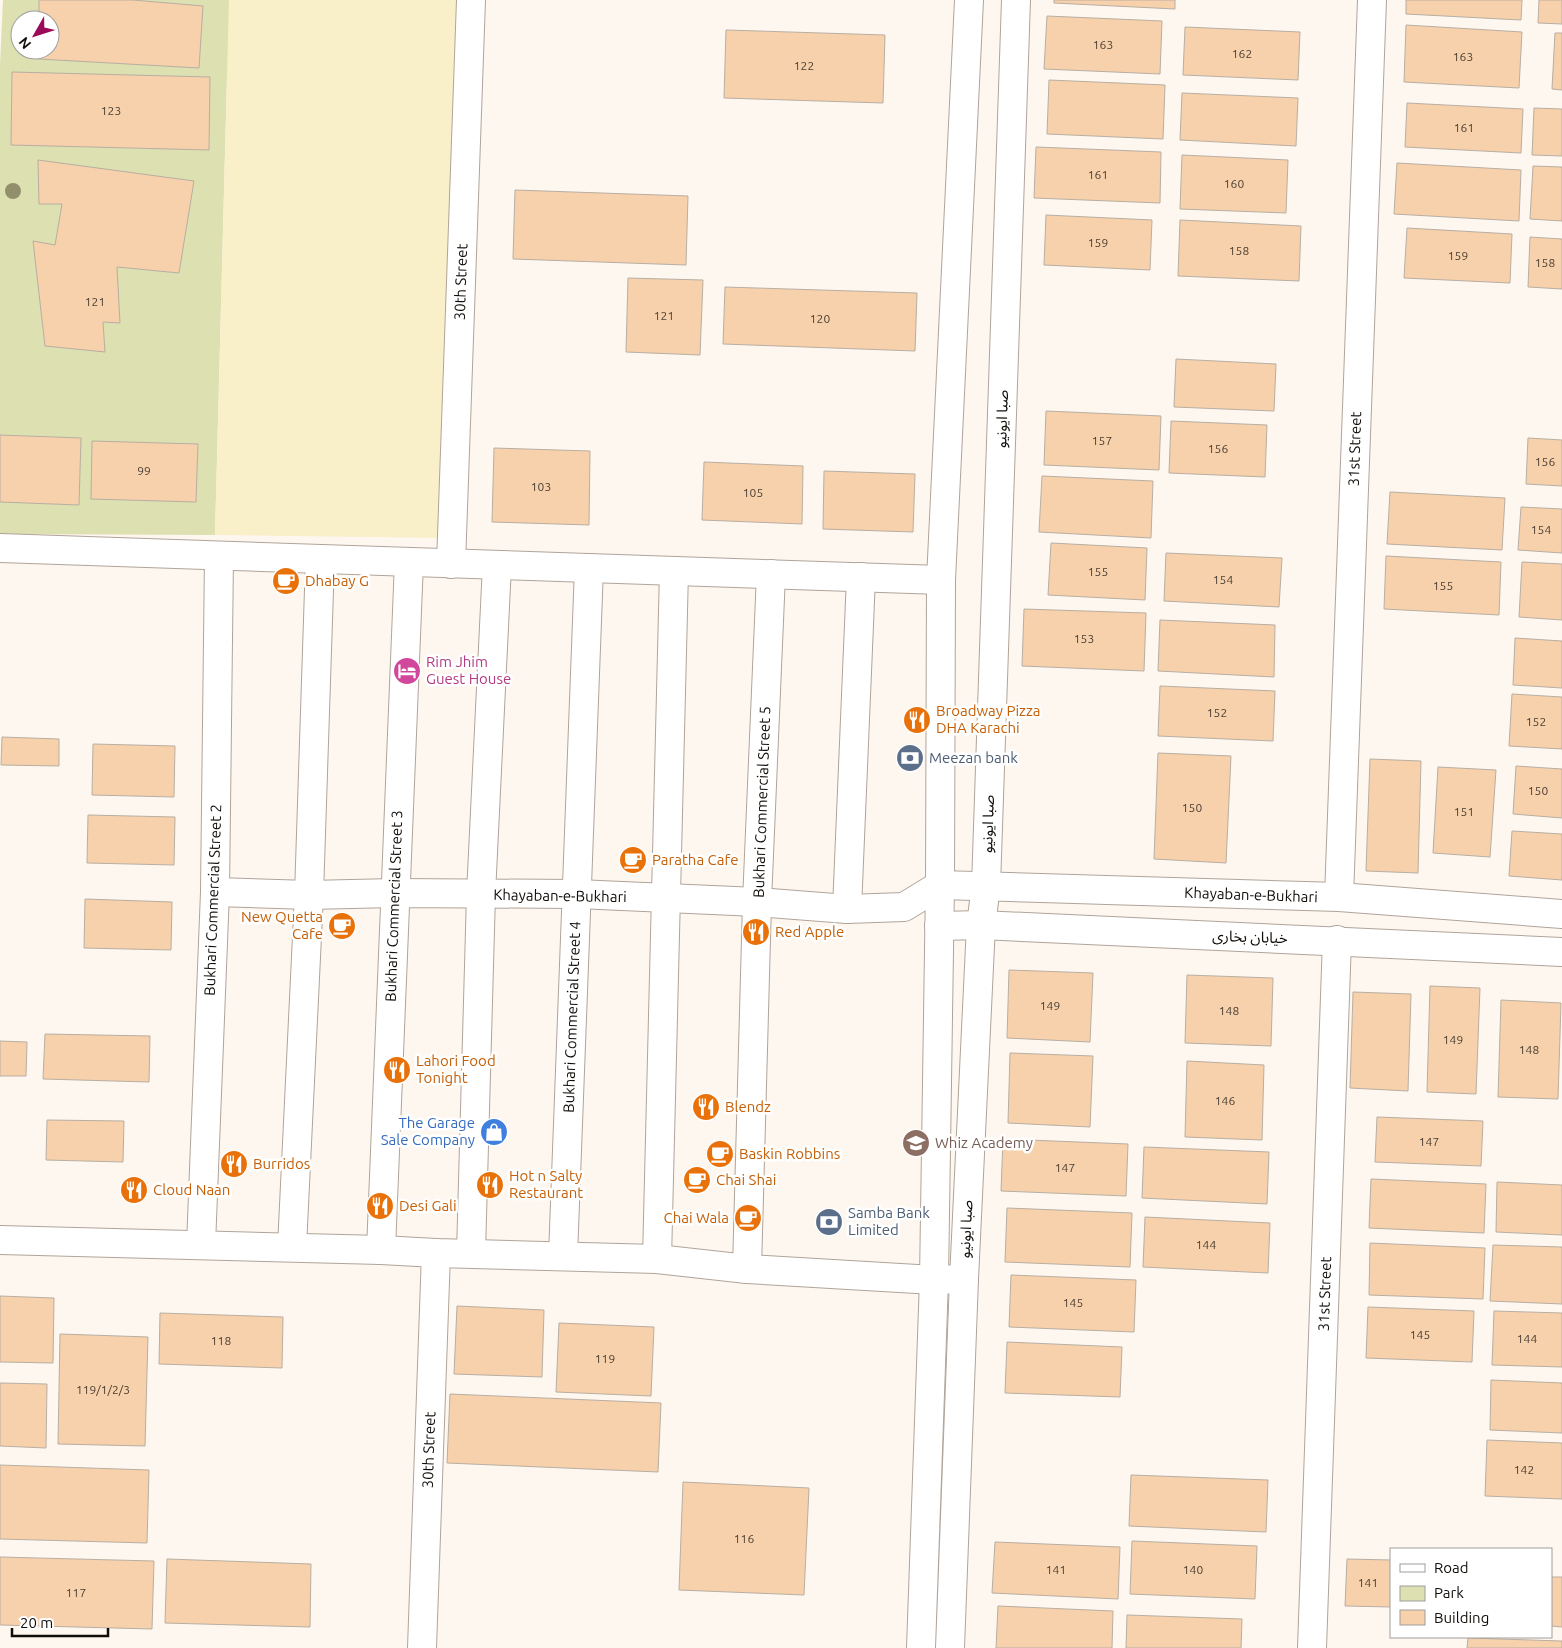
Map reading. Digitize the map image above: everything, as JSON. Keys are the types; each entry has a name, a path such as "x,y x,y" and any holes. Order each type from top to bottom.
{"street":[{"name":"30th Street","path":"451,564 471,0"},
{"name":"صبا ایونیو","path":"921,1648 934,1280 940,885 941,580 969,0"},
{"name":"صبا ایونیو","path":"950,1648 964,1279 982,925 986,886 1016,0"},
{"name":"31st Street","path":"1339,898 1372,0"},
{"path":"0,548 941,580"},
{"name":"Bukhari Commercial Street 2","path":"201,1245 215,892 218,556"},
{"path":"292,1247 309,895 320,559"},
{"name":"Bukhari Commercial Street 3","path":"381,1250 394,893 409,562"},
{"path":"471,1253 481,894 497,565"},
{"name":"Bukhari Commercial Street 4","path":"563,1256 589,568"},
{"path":"657,1260 674,571"},
{"name":"Bukhari Commercial Street 5","path":"746,1270 757,902 771,574"},
{"path":"847,909 862,577"},
{"path":"904,907 940,885"},
{"name":"Khayaban-e-Bukhari","path":"940,885 1339,898 1562,914"},
{"name":"Khayaban-e-Bukhari","path":"215,892 309,895 394,893 577,894 757,902 847,909 904,907"},
{"path":"904,907 939,926"},
{"name":"خیابان بخاری","path":"939,926 982,925 1337,940 1562,952"},
{"name":"31st Street","path":"1312,1648 1337,940"},
{"path":"0,1240 563,1256 657,1260 746,1270 934,1280 964,1279"},
{"name":"30th Street","path":"422,1648 436,1253"}],"green space":[{"path":"3,0 303,0 227,77 215,535 0,534 0,65"}],"sand":[{"path":"229,0 460,0 443,538 215,535"}],"building":[{"path":"39,0 133,0 203,6 199,68 57,60 60,60 60,10 39,10"},
{"path":"1054,0 1175,0 1175,9 1054,3"},
{"path":"1406,0 1522,0 1521,20 1406,14"},
{"path":"1539,0 1562,0 1562,24 1538,23"},
{"path":"1047,16 1162,21 1160,74 1044,69"},
{"path":"1406,25 1522,32 1519,88 1404,82"},
{"path":"1185,27 1300,32 1298,80 1183,75"},
{"path":"726,30 885,35 883,103 724,98"},
{"path":"1555,33 1562,33 1562,90 1552,89"},
{"path":"12,72 210,77 209,150 11,145"},
{"path":"1049,80 1165,85 1163,139 1047,134"},
{"path":"1182,93 1298,98 1296,146 1180,140"},
{"path":"1407,103 1523,109 1521,153 1405,147"},
{"path":"1534,108 1562,109 1562,156 1532,155"},
{"path":"1036,147 1161,152 1160,203 1034,198"},
{"path":"1182,155 1288,160 1286,213 1180,209"},
{"path":"38,160 194,181 179,273 117,267 120,323 103,322 105,352 45,346 33,241 55,245 62,204 39,204"},
{"path":"1397,163 1521,170 1519,221 1394,214"},
{"path":"1533,166 1562,167 1562,221 1530,219"},
{"path":"515,190 688,196 686,265 513,259"},
{"path":"1046,215 1152,220 1150,270 1044,265"},
{"path":"1180,220 1301,226 1299,281 1178,276"},
{"path":"1407,228 1512,234 1510,283 1404,278"},
{"path":"1530,237 1562,239 1562,289 1528,287"},
{"path":"628,278 703,280 700,355 626,352"},
{"path":"725,287 917,293 915,351 723,344"},
{"path":"1176,359 1276,364 1274,411 1174,407"},
{"path":"1046,411 1161,416 1159,470 1044,465"},
{"path":"1171,421 1267,425 1265,477 1169,473"},
{"path":"0,435 81,438 79,505 0,502"},
{"path":"1528,438 1562,440 1562,486 1526,484"},
{"path":"92,441 198,444 196,502 91,499"},
{"path":"494,448 590,451 589,525 492,522"},
{"path":"704,462 803,466 802,524 702,520"},
{"path":"824,471 915,474 913,532 823,529"},
{"path":"1042,476 1153,481 1151,538 1039,532"},
{"path":"1390,492 1505,498 1502,550 1387,544"},
{"path":"1521,507 1562,509 1562,553 1518,550"},
{"path":"1051,543 1147,548 1145,600 1048,595"},
{"path":"1166,553 1282,558 1279,607 1164,601"},
{"path":"1386,556 1501,562 1499,615 1384,609"},
{"path":"1522,562 1562,564 1562,620 1519,617"},
{"path":"1024,609 1146,613 1144,671 1022,666"},
{"path":"1160,620 1275,625 1274,677 1158,671"},
{"path":"1515,638 1562,641 1562,688 1513,685"},
{"path":"1160,686 1275,691 1273,741 1158,736"},
{"path":"1512,694 1562,697 1562,749 1509,746"},
{"path":"2,737 59,739 59,766 1,765"},
{"path":"93,744 175,746 174,797 92,795"},
{"path":"1158,753 1231,756 1226,863 1154,859"},
{"path":"1370,759 1421,761 1418,873 1366,871"},
{"path":"1516,766 1562,769 1562,818 1513,814"},
{"path":"1438,767 1496,770 1490,857 1433,853"},
{"path":"88,815 175,817 174,865 87,863"},
{"path":"1512,831 1562,834 1562,880 1509,876"},
{"path":"85,899 172,902 171,950 84,948"},
{"path":"1009,970 1093,973 1090,1042 1007,1038"},
{"path":"1187,975 1273,978 1271,1046 1185,1043"},
{"path":"1430,986 1480,988 1476,1094 1427,1092"},
{"path":"1353,992 1411,994 1408,1091 1350,1088"},
{"path":"1501,1000 1561,1003 1558,1099 1498,1097"},
{"path":"45,1034 150,1036 149,1082 43,1079"},
{"path":"0,1041 27,1042 26,1076 0,1076"},
{"path":"1010,1053 1093,1056 1090,1127 1008,1123"},
{"path":"1187,1061 1264,1065 1262,1140 1185,1137"},
{"path":"1377,1117 1483,1121 1481,1166 1375,1162"},
{"path":"47,1120 124,1121 123,1162 46,1160"},
{"path":"1003,1139 1128,1144 1126,1196 1001,1191"},
{"path":"1144,1147 1269,1152 1267,1204 1142,1198"},
{"path":"1371,1179 1486,1184 1484,1233 1369,1228"},
{"path":"1497,1182 1562,1185 1562,1235 1496,1232"},
{"path":"1007,1208 1132,1213 1130,1267 1005,1262"},
{"path":"1145,1217 1270,1223 1268,1273 1143,1267"},
{"path":"1370,1243 1485,1248 1483,1299 1369,1295"},
{"path":"1493,1245 1562,1247 1562,1304 1490,1301"},
{"path":"1011,1275 1136,1280 1134,1332 1009,1327"},
{"path":"0,1296 54,1298 53,1363 0,1362"},
{"path":"457,1306 544,1310 542,1377 454,1374"},
{"path":"1368,1307 1474,1311 1472,1362 1366,1358"},
{"path":"1494,1311 1562,1313 1562,1367 1492,1365"},
{"path":"160,1313 283,1317 282,1368 159,1364"},
{"path":"559,1323 654,1327 651,1396 556,1392"},
{"path":"60,1334 148,1337 145,1446 58,1444"},
{"path":"1007,1342 1122,1347 1120,1397 1005,1393"},
{"path":"1491,1380 1562,1383 1562,1433 1490,1430"},
{"path":"0,1383 47,1384 46,1448 0,1446"},
{"path":"450,1394 661,1403 658,1472 447,1463"},
{"path":"1487,1440 1562,1443 1562,1499 1485,1496"},
{"path":"0,1465 149,1470 147,1543 0,1539"},
{"path":"1131,1475 1268,1480 1266,1532 1129,1526"},
{"path":"683,1482 809,1488 804,1595 679,1590"},
{"path":"1132,1541 1257,1546 1255,1599 1130,1594"},
{"path":"995,1542 1120,1547 1118,1599 992,1593"},
{"path":"0,1557 154,1561 152,1629 0,1625"},
{"path":"167,1559 311,1564 310,1627 165,1623"},
{"path":"1347,1559 1390,1560 1390,1607 1345,1606"},
{"path":"1552,1577 1562,1577 1562,1627 1552,1626"},
{"path":"998,1606 1113,1611 1112,1648 996,1648"},
{"path":"1127,1615 1242,1619 1241,1648 1126,1648"},
{"path":"1468,1638 1562,1641 1562,1648 1467,1648"}],"place":[{"name":"Dhabay G","path":"286,581"},
{"name":"Rim Jhim Guest House","path":"407,671"},
{"name":"Broadway Pizza DHA Karachi","path":"917,720"},
{"name":"Meezan bank","path":"910,758"},
{"name":"Paratha Cafe","path":"633,860"},
{"name":"New Quetta Cafe","path":"342,926"},
{"name":"Red Apple","path":"756,932"},
{"name":"Lahori Food Tonight","path":"397,1070"},
{"name":"Blendz","path":"706,1107"},
{"name":"The Garage Sale Company","path":"494,1132"},
{"name":"Whiz Academy","path":"916,1143"},
{"name":"Baskin Robbins","path":"720,1154"},
{"name":"Burridos","path":"234,1164"},
{"name":"Chai Shai","path":"697,1180"},
{"name":"Hot n Salty Restaurant","path":"490,1185"},
{"name":"Cloud Naan","path":"134,1190"},
{"name":"Desi Gali","path":"380,1206"},
{"name":"Chai Wala","path":"748,1218"},
{"name":"Samba Bank Limited","path":"829,1222"}]}
